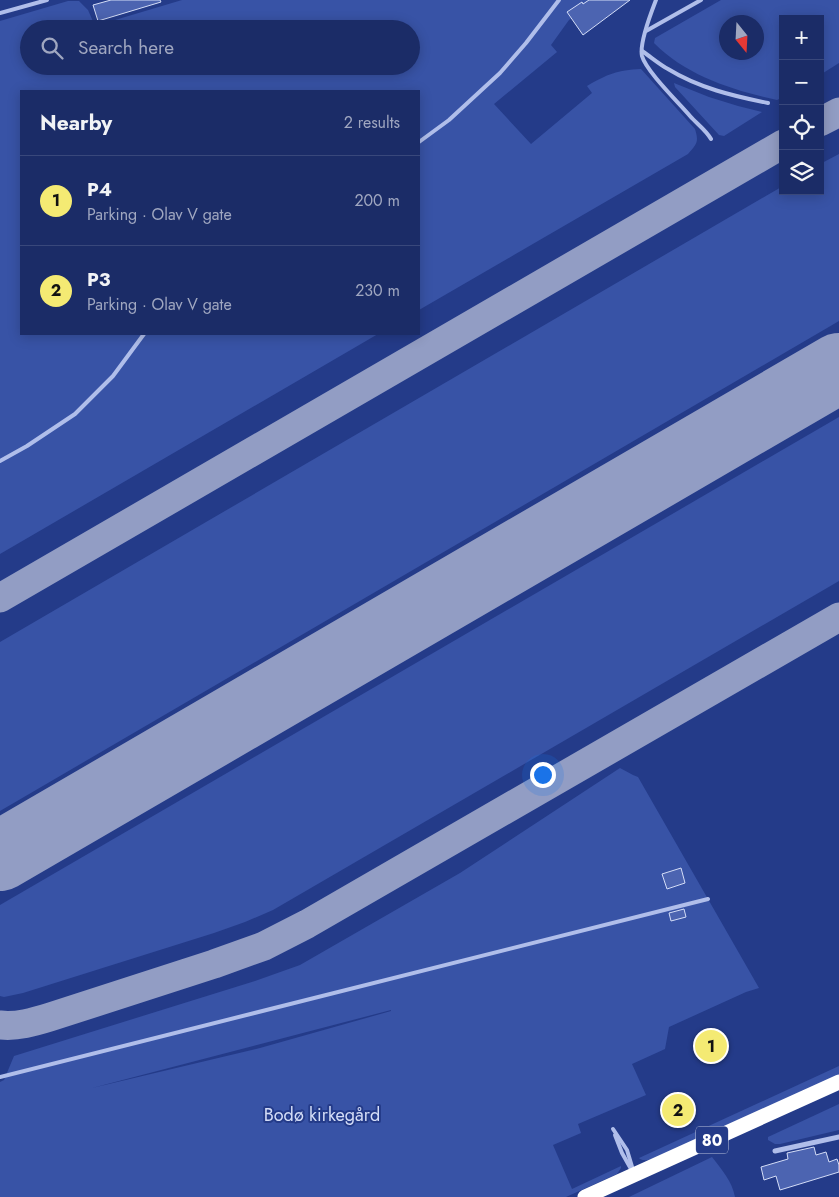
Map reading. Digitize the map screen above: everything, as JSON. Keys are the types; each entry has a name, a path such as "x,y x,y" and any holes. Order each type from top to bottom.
{"highway":[{"name":"80","path":"585,1197 839,1082"}],"street":[{"path":"775,1151 839,1137"}],"lane":[{"path":"0,13 47,0"},
{"path":"420,141 448,120 500,73 526,44 560,0"},
{"path":"656,0 643,40 642,56 660,83 711,139"},
{"path":"646,31 701,0"},
{"path":"642,50 668,69 696,84 733,96 768,103"},
{"path":"0,461 27,446 75,414 113,376 143,335"},
{"path":"0,1077 708,899"},
{"path":"613,1129 627,1150 635,1175 622,1153 613,1129"}],"green space":[{"path":"182,0 596,0 569,20 551,45 557,52 494,104 531,144 592,93 587,86 613,73 641,69 695,129 697,140 688,154 420,309 420,90 20,90 20,335 376,335 0,554 0,21 68,1 79,1 88,10 92,20 20,20 20,75 420,75 420,20 115,20"},
{"path":"721,0 839,0 839,63 824,72 824,15 779,15 779,99 777,100 743,92 711,80 667,55 654,43 655,38"},
{"path":"674,83 709,97 762,112 724,136 719,135 675,87"},
{"path":"839,154 839,321 0,811 0,642 779,188 779,195 824,195 824,162"},
{"path":"839,417 839,581 273,910 214,933 23,993 4,997 0,996 0,905"},
{"name":"Bodø kirkegård","path":"620,768 638,777 759,988 669,1027 665,1049 632,1064 646,1095 578,1124 581,1133 553,1145 572,1189 621,1166 617,1174 566,1197 0,1197 0,1082 4,1080 14,1056 255,981 300,965 460,873","holes":["391,1010 260,1048 92,1088"]},
{"path":"839,1066 839,1075 654,1159 642,1160 639,1158"},
{"path":"839,1104 839,1130 780,1144 775,1144 768,1140 768,1137"},
{"path":"712,1157 729,1181 735,1197 629,1197"}],"building":[{"path":"111,0 160,0 161,2 101,20 98,20 93,5"},
{"path":"589,0 630,0 583,35 567,12 582,2 583,4"},
{"path":"681,868 685,883 667,889 662,874"},
{"path":"684,909 686,917 671,921 669,913"},
{"path":"814,1147 816,1155 826,1152 829,1162 837,1159 839,1172 780,1190 776,1176 764,1180 761,1167 788,1159 787,1153"}],"taxiway":[{"path":"824,120 839,112"},
{"path":"0,598 779,146"},
{"path":"0,1025 19,1025 44,1019 264,946 307,924 839,617"}],"runway":[{"path":"0,856 839,368"}],"place":[{"name":"P4","path":"711,1046"},
{"name":"P3","path":"678,1110"}]}
